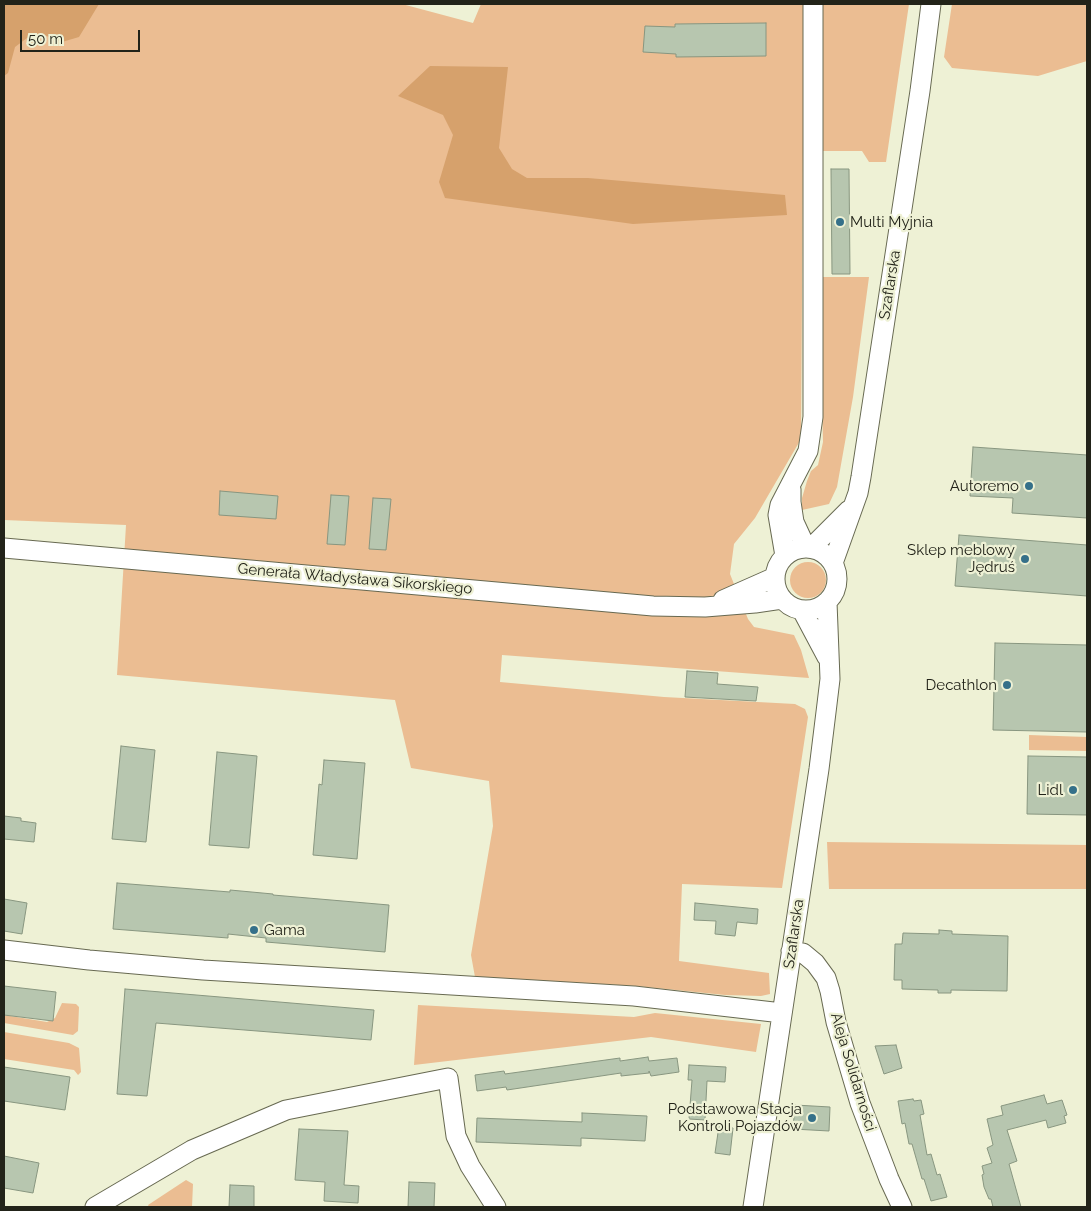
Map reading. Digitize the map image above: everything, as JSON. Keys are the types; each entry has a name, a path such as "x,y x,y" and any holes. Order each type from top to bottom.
{"street":[{"path":"785,556 778,515 780,505 808,451 813,417 813,4"},
{"name":"Szaflarska","path":"833,563 861,477 920,91 931,4"},
{"path":"792,480 791,502 794,522 808,548"},
{"name":"Szaflarska","path":"808,548 853,505"},
{"name":"Generała Władysława Sikorskiego","path":"4,548 654,606 705,607 782,599"},
{"path":"808,548 820,551 833,563 838,579 833,596 827,602 811,610 802,610 782,599 778,592 775,577 776,569 785,556 798,549 808,548"},
{"name":"Generała Władysława Sikorskiego","path":"705,607 775,577"},
{"name":"Szaflarska","path":"753,1207 820,759 830,680 827,602"},
{"name":"Szaflarska","path":"802,610 829,660"},
{"path":"4,950 203,970 634,996 782,1013"},
{"name":"Aleja Solidarności","path":"791,951 803,953 815,963 826,978 836,1022 860,1103 889,1179 902,1207"},
{"path":"95,1207 192,1150 286,1110 448,1078 456,1136 470,1166 496,1207"}],"shaded area":[{"path":"4,4 402,4 473,23 481,4 804,4 801,439 755,518 734,544 730,574 748,619 754,627 794,635 801,650 809,678 502,655 500,682 664,697 795,704 805,709 808,717 782,888 682,884 679,961 769,973 770,994 761,996 725,995 636,986 475,977 471,955 493,826 489,781 411,768 395,700 117,675 126,525 4,520"},
{"path":"4,4 99,4 79,37 62,42 44,35 27,38 15,47 8,73 4,76"},
{"path":"821,4 909,4 886,162 869,162 862,151 821,151"},
{"path":"952,4 1087,4 1087,61 1038,76 952,68 944,57"},
{"path":"430,66 508,67 499,148 512,169 527,178 588,178 785,195 787,215 633,224 445,198 439,182 453,135 443,115 398,96"},
{"path":"819,277 869,277 853,397 837,487 829,504 802,510 802,498 807,481 811,471 818,465 823,442"},
{"path":"808,562 820,568 826,580 820,592 808,598 796,592 790,580 796,568"},
{"path":"1029,735 1087,737 1087,751 1029,750"},
{"path":"827,842 1087,845 1087,889 829,889"},
{"path":"62,1003 76,1004 79,1007 78,1031 73,1035 4,1023 4,1015 47,1022 55,1018"},
{"path":"418,1005 634,1017 655,1013 761,1024 756,1052 651,1037 414,1065"},
{"path":"4,1032 69,1043 79,1048 81,1072 78,1075 74,1070 4,1059"},
{"path":"186,1180 193,1184 192,1207 149,1207 148,1205"}],"building":[{"path":"766,23 766,56 676,57 676,54 643,52 645,26 675,27 675,24"},
{"name":"Multi Myjnia","path":"831,169 849,169 850,274 832,274"},
{"name":"Autoremo","path":"973,447 1087,455 1087,518 1012,513 1013,498 970,496"},
{"path":"220,491 278,496 276,519 219,515"},
{"path":"331,495 349,496 345,545 327,544"},
{"path":"373,498 391,499 386,550 369,549"},
{"name":"Sklep meblowy Jędruś","path":"959,535 1087,545 1087,596 955,586"},
{"path":"995,643 1087,645 1087,732 993,730"},
{"path":"687,671 718,673 717,684 758,687 756,701 685,697"},
{"path":"121,746 155,750 146,842 112,839"},
{"path":"217,752 257,756 249,848 209,845"},
{"path":"1028,756 1087,757 1087,815 1027,814"},
{"path":"324,760 365,763 357,859 313,855 319,784 322,785"},
{"path":"4,816 21,818 21,821 36,823 34,842 4,839"},
{"path":"117,883 230,892 230,890 389,905 385,952 266,942 266,938 228,934 228,938 113,929"},
{"path":"4,899 27,903 22,934 4,931"},
{"path":"695,903 758,909 757,924 737,922 735,936 715,934 716,921 694,920"},
{"path":"939,930 952,931 952,934 1008,936 1007,991 951,990 951,993 938,993 938,990 902,989 902,980 894,980 895,944 902,944 903,933 939,934"},
{"path":"4,986 56,992 53,1021 4,1015"},
{"path":"125,989 374,1010 371,1040 156,1023 147,1096 117,1094"},
{"path":"896,1045 902,1068 884,1074 875,1046"},
{"path":"648,1057 649,1061 677,1058 679,1072 651,1076 649,1071 649,1073 621,1076 621,1073 507,1090 506,1087 477,1091 475,1075 504,1071 505,1074 620,1058 620,1061"},
{"path":"689,1065 726,1067 725,1082 707,1081 705,1120 689,1119 692,1080 688,1080"},
{"path":"4,1067 70,1077 65,1110 4,1101"},
{"path":"1044,1095 1047,1104 1062,1100 1067,1115 1064,1116 1066,1123 1048,1128 1046,1120 1007,1130 1017,1161 1009,1164 1021,1207 993,1207 984,1187 982,1175 984,1174 982,1166 992,1163 987,1148 993,1145 987,1119 1003,1115 1001,1106"},
{"path":"913,1099 914,1101 921,1100 924,1114 920,1115 927,1155 931,1154 937,1175 940,1174 947,1197 931,1201 924,1179 922,1179 912,1144 909,1144 905,1123 902,1124 898,1101"},
{"name":"Podstawowa Stacja Kontroli Pojazdów","path":"795,1105 830,1107 829,1131 793,1129"},
{"path":"582,1113 647,1116 645,1141 581,1138 581,1146 476,1142 477,1118 582,1122"},
{"path":"719,1126 733,1128 730,1155 715,1153"},
{"path":"299,1129 348,1131 344,1185 359,1186 358,1203 324,1201 325,1182 295,1180"},
{"path":"4,1156 39,1163 33,1193 4,1188"},
{"path":"409,1182 435,1183 434,1207 408,1207"},
{"path":"230,1185 254,1186 254,1207 229,1207"}],"place":[{"name":"Multi Myjnia","path":"840,222"},
{"name":"Autoremo","path":"1029,486"},
{"name":"Sklep meblowy Jędruś","path":"1025,559"},
{"name":"Decathlon","path":"1007,685"},
{"name":"Lidl","path":"1073,790"},
{"name":"Gama","path":"254,930"},
{"name":"Podstawowa Stacja Kontroli Pojazdów","path":"812,1118"}]}
